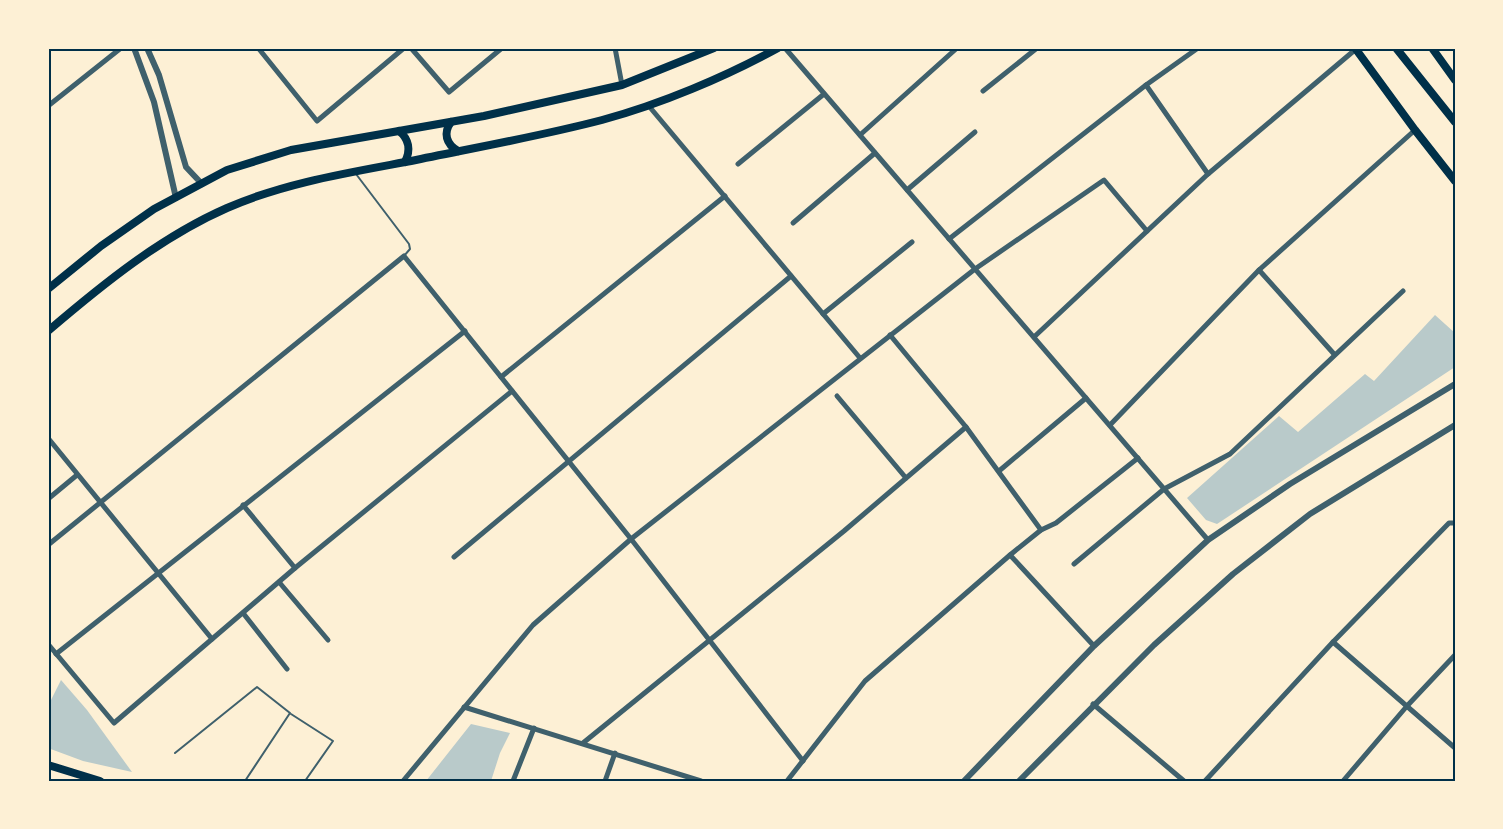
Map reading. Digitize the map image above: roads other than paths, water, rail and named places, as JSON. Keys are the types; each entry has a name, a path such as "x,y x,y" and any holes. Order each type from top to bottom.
{"main road":[{"path":"48,289 101,246 154,209 227,170 291,150 451,122 622,85 714,48"},
{"path":"48,331 100,287 174,235 227,208 276,191 354,172 604,119 699,85 778,48"},
{"path":"1430,48 1455,80"},
{"path":"1355,49 1455,181"},
{"path":"1398,50 1455,122"},
{"path":"451,122 446,132 447,138 450,146 458,151"},
{"path":"399,131 408,146 405,162"},
{"path":"48,765 100,781"}],"street":[{"path":"48,106 121,48"},
{"path":"134,48 154,102 176,198"},
{"path":"147,48 159,75 186,167 202,184"},
{"path":"260,49 317,122 404,48"},
{"path":"411,48 449,92 502,48"},
{"path":"615,48 622,85"},
{"path":"785,48 1208,540"},
{"path":"860,135 957,48"},
{"path":"983,91 1037,48"},
{"path":"949,238 1146,85 1198,48"},
{"path":"1034,337 1208,174 1355,49"},
{"path":"1146,85 1208,174"},
{"path":"738,164 824,94"},
{"path":"648,105 860,358"},
{"path":"1110,425 1259,270 1415,130"},
{"path":"907,190 975,132"},
{"path":"793,223 875,153"},
{"path":"403,781 533,625 631,539 975,269 1104,180 1147,231"},
{"path":"501,376 725,196"},
{"path":"823,314 912,243"},
{"path":"48,545 404,256 631,539 803,761"},
{"path":"1259,270 1334,354"},
{"path":"454,557 791,276"},
{"path":"1074,564 1164,489 1230,454 1402,291"},
{"path":"56,654 465,332"},
{"path":"890,335 966,427 1041,530"},
{"path":"964,781 1094,646 1208,540 1290,484 1455,384"},
{"path":"48,644 114,723 295,568 512,391"},
{"path":"837,396 906,478"},
{"path":"999,471 1086,398"},
{"path":"1019,781 1154,645 1233,574 1310,514 1455,425"},
{"path":"583,743 710,641 966,427"},
{"path":"48,438 50,445 78,475 212,639"},
{"path":"787,781 865,681 1010,555 1041,530 1056,523 1138,458"},
{"path":"48,499 78,475"},
{"path":"243,506 295,568"},
{"path":"1205,781 1333,642 1452,523"},
{"path":"1010,555 1094,646"},
{"path":"279,582 328,640"},
{"path":"243,613 287,669"},
{"path":"1333,642 1455,748"},
{"path":"1343,781 1407,706 1455,655"},
{"path":"1094,704 1184,781"},
{"path":"464,707 615,753 688,779 701,781"},
{"path":"513,781 534,728"},
{"path":"605,781 615,753"}],"lane":[{"path":"354,172 410,244 410,249 404,256"},
{"path":"176,753 257,687 290,713 333,741 305,781"},
{"path":"245,781 290,713"}]}
